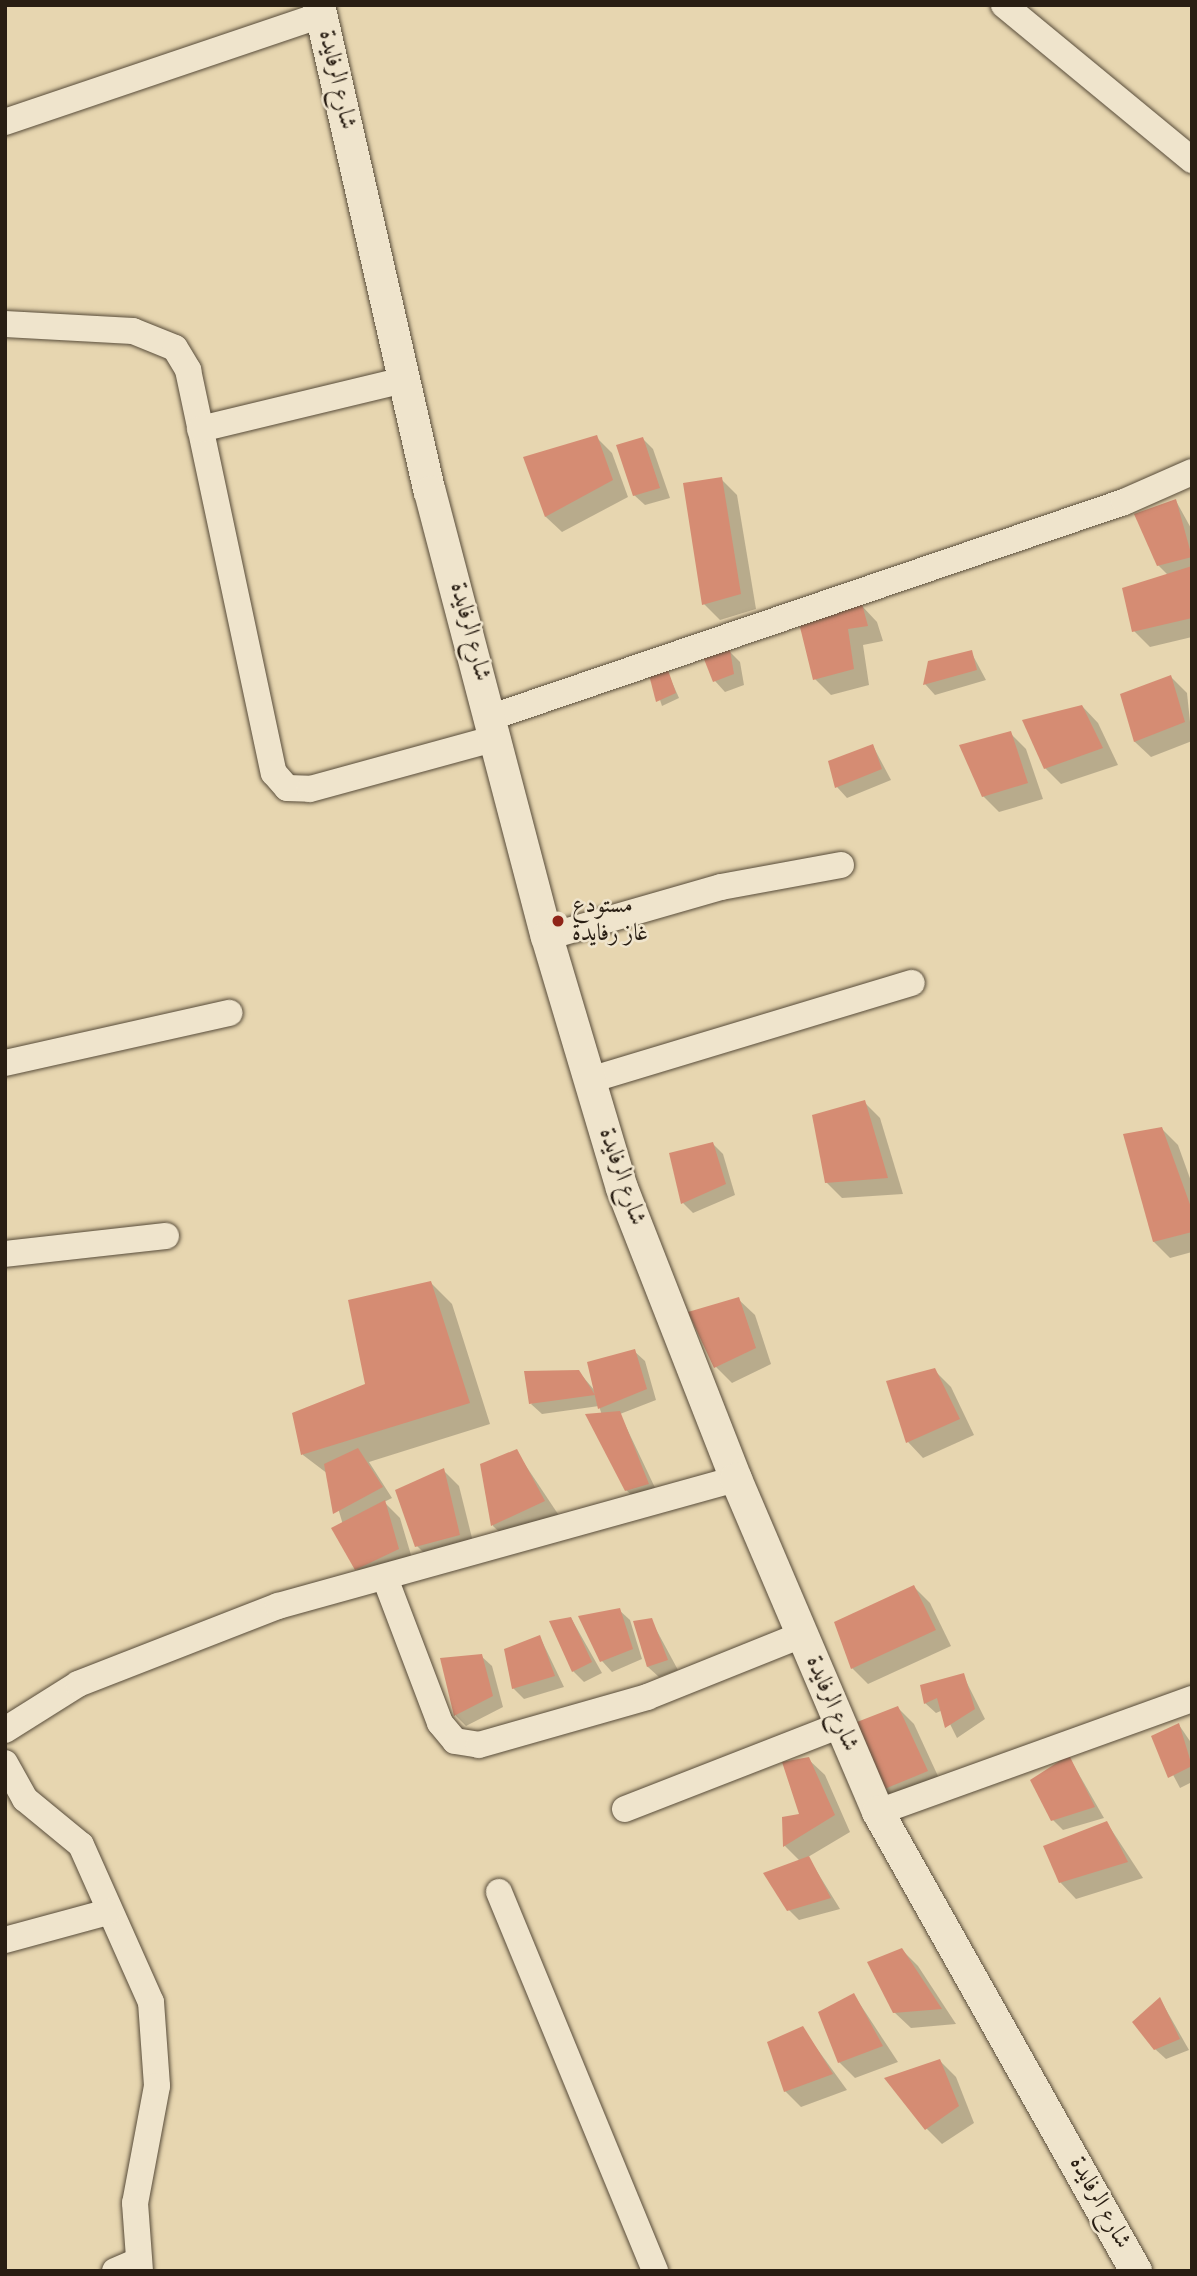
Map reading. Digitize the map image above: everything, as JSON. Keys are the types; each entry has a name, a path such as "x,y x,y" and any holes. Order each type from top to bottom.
{"street":[{"path":"1004,5 1192,160"},
{"path":"5,122 320,10"},
{"name":"شارع الرفايدة","path":"320,10 404,380 547,937 622,1188 736,1479 878,1812 1136,2271"},
{"path":"5,324 157,336 175,348 187,370 274,773 287,788 310,789 495,727 1124,502 1192,472"},
{"path":"200,429 404,380"},
{"path":"547,937 721,887 841,865"},
{"path":"590,1080 912,983"},
{"path":"5,1063 229,1013"},
{"path":"5,1254 166,1236"},
{"path":"5,1730 78,1684 159,1649 385,1578 736,1479"},
{"path":"385,1578 440,1723 455,1741 479,1745 647,1697 801,1635"},
{"path":"878,1812 1192,1699"},
{"path":"625,1809 840,1725"},
{"path":"5,1763 25,1799 81,1845 108,1912 151,2002 157,2038 156,2113 135,2203 131,2268"},
{"path":"499,1892 655,2271"},
{"path":"5,1940 108,1912"}],"building":[{"path":"597,435 613,480 545,517 523,457"},
{"path":"643,437 660,488 633,496 616,445"},
{"path":"722,477 741,594 702,605 683,483"},
{"path":"1176,499 1192,557 1157,566 1134,514"},
{"path":"1192,566 1192,618 1132,632 1122,588"},
{"path":"862,604 868,626 848,629 854,669 813,680 799,623"},
{"path":"730,650 734,674 713,682 702,654"},
{"path":"972,650 977,670 923,685 928,661"},
{"path":"668,670 676,693 656,702 648,671"},
{"path":"1171,675 1185,722 1134,742 1120,694"},
{"path":"1082,705 1103,748 1044,769 1022,720"},
{"path":"1011,731 1028,783 982,797 959,745"},
{"path":"873,744 882,769 835,788 828,761"},
{"path":"865,1100 888,1178 825,1183 812,1115"},
{"path":"1162,1127 1192,1210 1192,1232 1153,1242 1123,1134"},
{"path":"713,1142 726,1184 681,1204 669,1153"},
{"path":"431,1281 470,1403 301,1455 292,1413 365,1384 348,1300"},
{"path":"739,1297 756,1348 714,1368 688,1312"},
{"path":"635,1349 647,1389 598,1409 587,1362"},
{"path":"935,1368 960,1419 906,1443 886,1381"},
{"path":"579,1370 595,1395 529,1404 524,1371"},
{"path":"620,1411 649,1484 625,1491 585,1414"},
{"path":"358,1448 383,1487 333,1514 324,1464"},
{"path":"517,1449 545,1501 491,1526 480,1464"},
{"path":"444,1468 460,1535 415,1547 395,1490"},
{"path":"385,1500 399,1549 355,1570 331,1528"},
{"path":"914,1585 936,1630 851,1669 834,1622"},
{"path":"620,1608 633,1649 600,1662 578,1616"},
{"path":"571,1617 592,1662 572,1672 549,1621"},
{"path":"652,1618 668,1660 647,1667 633,1621"},
{"path":"540,1635 555,1676 512,1689 504,1649"},
{"path":"482,1654 493,1696 454,1716 440,1658"},
{"path":"964,1673 975,1709 945,1728 937,1698 924,1704 920,1685"},
{"path":"898,1706 928,1771 882,1790 857,1722"},
{"path":"1179,1723 1192,1766 1168,1778 1151,1736"},
{"path":"1069,1755 1095,1807 1051,1821 1030,1780"},
{"path":"809,1757 835,1815 783,1847 782,1817 799,1814 782,1762"},
{"path":"1107,1821 1128,1862 1059,1883 1043,1846"},
{"path":"809,1856 831,1898 787,1911 763,1873"},
{"path":"902,1948 942,2009 893,2013 867,1962"},
{"path":"854,1993 883,2046 838,2063 818,2012"},
{"path":"1160,1997 1180,2039 1154,2050 1132,2022"},
{"path":"803,2026 833,2074 784,2092 767,2042"},
{"path":"940,2059 959,2106 925,2130 884,2078"}],"place":[{"name":"مستودع غاز رفايدة","path":"558,921"}]}
